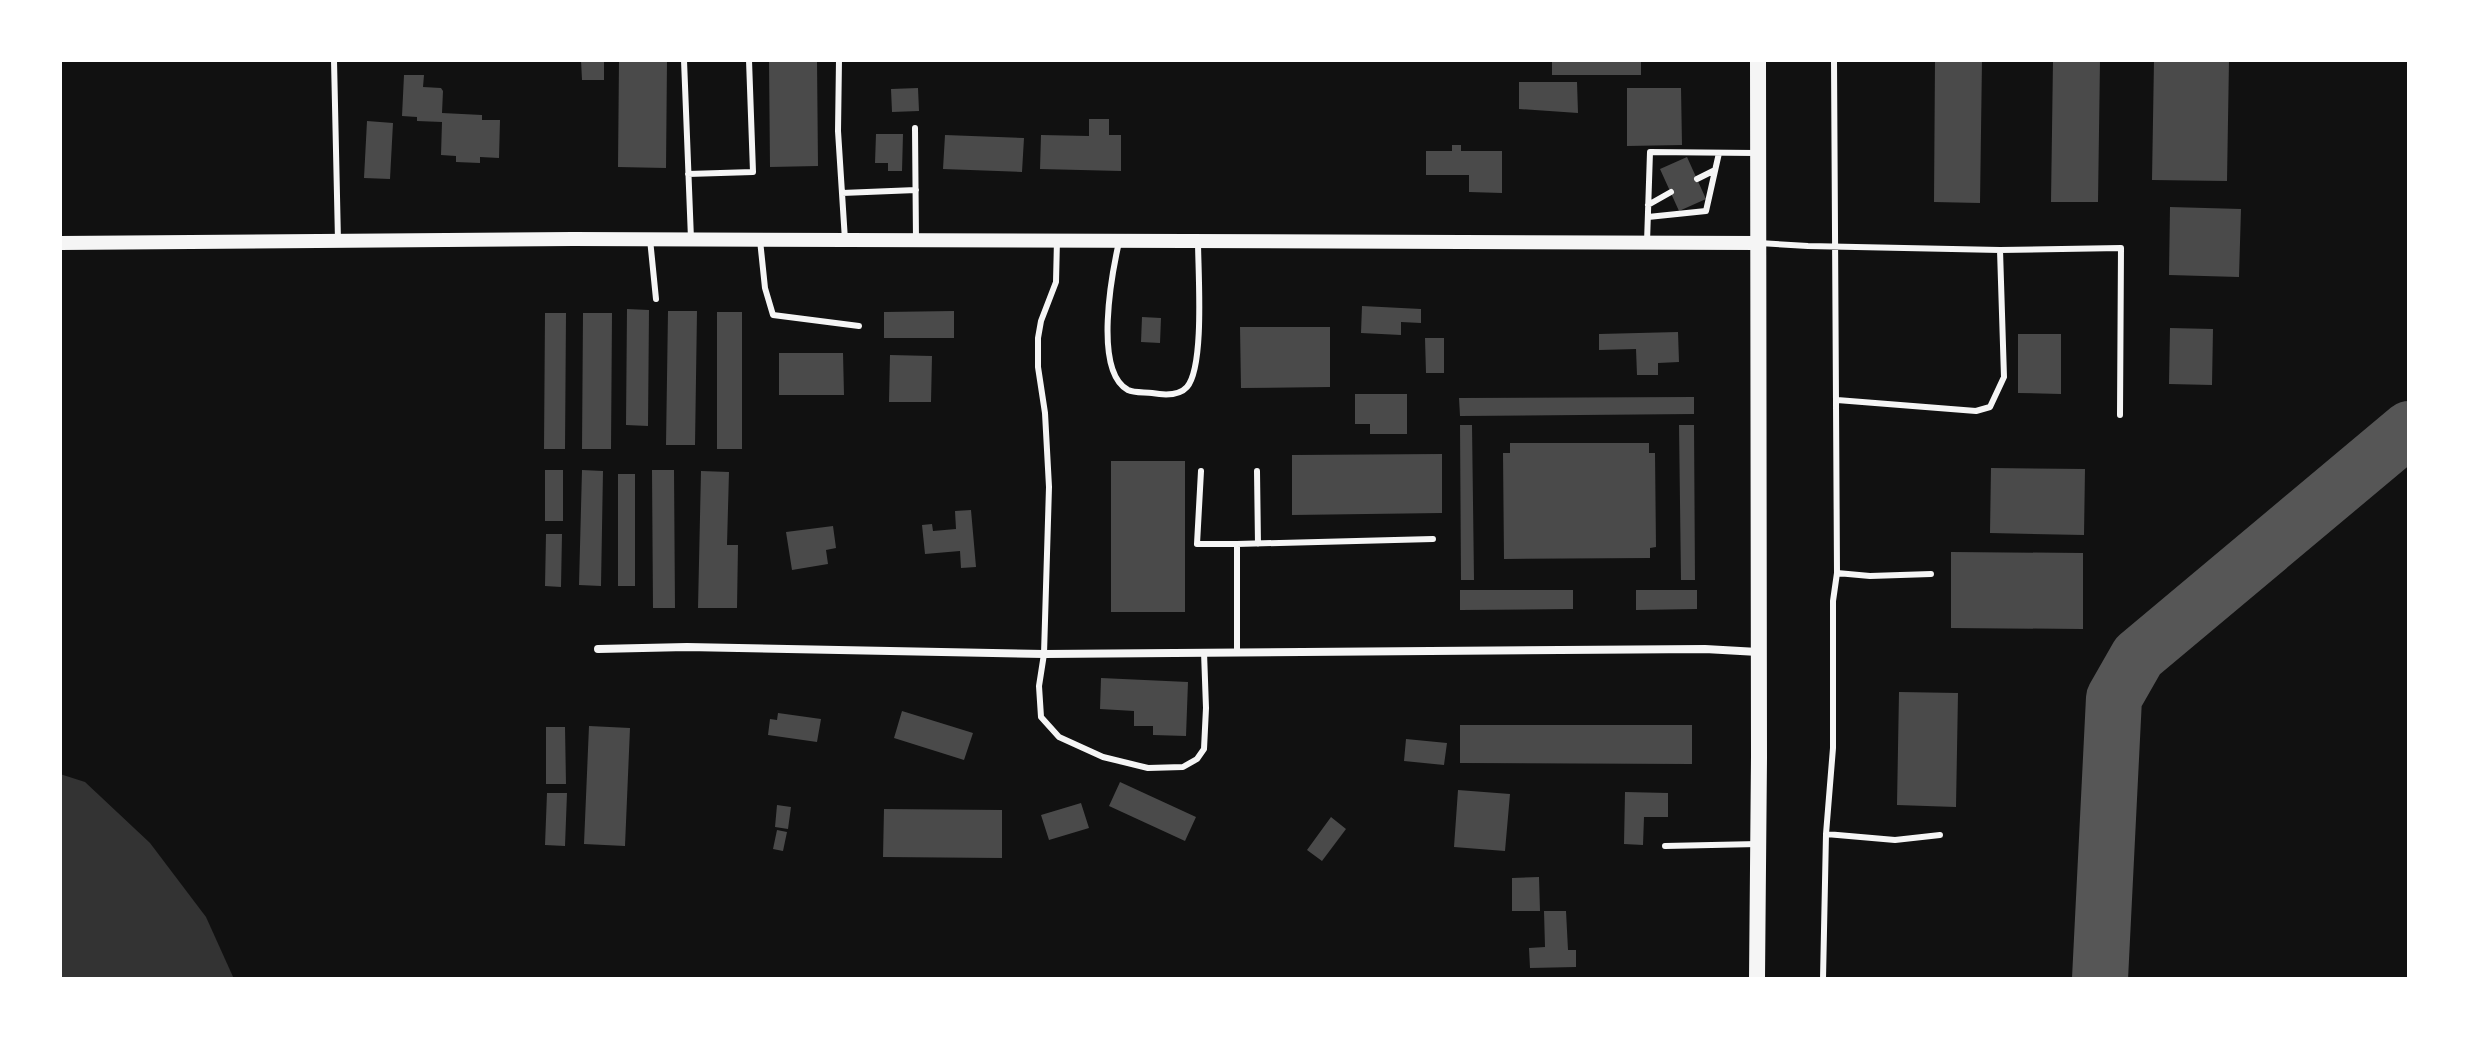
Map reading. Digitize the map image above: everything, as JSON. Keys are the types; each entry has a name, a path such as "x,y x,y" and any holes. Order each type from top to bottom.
{"main road":[{"path":"1757,979 1758,60"}],"street":[{"path":"60,243 650,239 1759,243"},
{"path":"598,649 687,647 1044,654 1690,649 1759,652"}],"lane":[{"path":"334,60 338,241"},
{"path":"684,60 691,239"},
{"path":"688,174 753,172 749,60"},
{"path":"839,60 838,131 845,240"},
{"path":"1823,979 1826,834 1833,748 1833,601 1837,573 1834,60"},
{"path":"915,128 916,240"},
{"path":"1647,242 1650,152 1759,153"},
{"path":"1648,217 1706,211 1719,153"},
{"path":"1697,179 1715,170"},
{"path":"842,193 916,190"},
{"path":"1648,205 1671,192"},
{"path":"650,239 656,299"},
{"path":"760,240 765,288 773,315 859,326"},
{"path":"1057,240 1056,282 1038,338 1049,487 1044,654 1039,686 1041,717 1059,737 1103,757 1148,768 1183,767 1197,759 1204,749 1204,652"},
{"path":"1120,242 1108,289 1110,364 1128,390 1176,394 1187,387 1196,366 1198,241"},
{"path":"1759,243 2000,250 2121,248 2120,415"},
{"path":"1837,400 1976,411 1990,407 2004,377 2000,250"},
{"path":"1201,471 1197,544 1433,539"},
{"path":"1257,471 1258,544"},
{"path":"1237,544 1237,652"},
{"path":"1837,573 1870,576 1931,574"},
{"path":"1826,834 1895,840 1940,835"},
{"path":"1665,846 1758,844"}],"shaded area":[{"path":"60,774 85,782 150,843 206,917 234,979 60,979"}],"building":[{"path":"581,60 604,60 604,80 582,80"},
{"path":"619,60 667,60 666,168 618,167"},
{"path":"769,60 817,60 818,166 770,167"},
{"path":"1552,60 1641,60 1641,75 1552,75"},
{"path":"1935,60 1982,60 1980,203 1934,202"},
{"path":"2053,60 2100,60 2098,202 2051,202"},
{"path":"2154,60 2229,60 2227,181 2152,180"},
{"path":"404,75 424,75 423,87 441,88 442,113 482,115 482,120 500,120 499,158 480,157 480,163 456,162 456,156 441,155 442,122 417,121 417,117 402,116"},
{"path":"1519,82 1577,82 1578,113 1519,109"},
{"path":"918,88 919,111 892,112 891,89"},
{"path":"1627,88 1681,88 1682,145 1627,146"},
{"path":"1089,119 1109,119 1109,135 1121,135 1121,171 1040,169 1041,135 1089,136"},
{"path":"367,121 393,123 390,179 364,178"},
{"path":"876,134 903,134 902,171 888,171 888,163 875,163"},
{"path":"945,135 1024,138 1022,172 943,169"},
{"path":"1452,145 1461,145 1461,151 1502,151 1502,193 1469,192 1469,175 1426,175 1426,151 1452,151"},
{"path":"1687,157 1706,199 1679,211 1660,169"},
{"path":"2170,207 2241,209 2239,277 2169,275"},
{"path":"1362,306 1421,309 1421,323 1401,322 1401,335 1361,333"},
{"path":"627,309 649,310 648,426 626,425"},
{"path":"668,311 697,311 695,445 666,445"},
{"path":"954,311 954,338 884,338 884,312"},
{"path":"717,312 742,312 742,449 717,449"},
{"path":"545,313 566,313 565,449 544,449"},
{"path":"583,313 612,313 611,449 582,449"},
{"path":"1142,317 1161,318 1160,343 1141,342"},
{"path":"1240,327 1330,327 1330,387 1241,388"},
{"path":"2170,328 2213,329 2212,385 2169,384"},
{"path":"1678,332 1679,362 1658,363 1658,375 1637,375 1636,349 1599,350 1599,334"},
{"path":"2018,334 2061,334 2061,394 2018,393"},
{"path":"1425,338 1444,338 1444,373 1426,373"},
{"path":"779,353 843,353 844,395 779,395"},
{"path":"890,355 932,356 931,402 889,402"},
{"path":"1355,394 1407,394 1407,434 1370,434 1370,424 1355,424"},
{"path":"1694,397 1694,414 1460,416 1459,398"},
{"path":"1460,425 1472,425 1474,580 1461,580"},
{"path":"1679,425 1694,425 1695,580 1681,580"},
{"path":"1510,443 1649,443 1649,453 1655,453 1656,547 1650,548 1650,558 1504,559 1503,453 1510,453"},
{"path":"1442,454 1442,513 1292,515 1292,455"},
{"path":"1111,461 1185,461 1185,612 1111,612"},
{"path":"1991,468 2085,469 2084,535 1990,533"},
{"path":"545,470 563,470 563,521 545,521"},
{"path":"582,470 603,471 601,586 579,585"},
{"path":"652,470 674,470 675,608 653,608"},
{"path":"701,471 729,472 727,545 738,545 737,608 698,608"},
{"path":"618,474 635,474 635,586 618,586"},
{"path":"971,510 976,567 961,568 960,551 925,554 922,525 932,524 933,531 956,529 955,511"},
{"path":"833,526 836,548 826,550 828,564 792,570 786,532"},
{"path":"546,534 562,534 561,587 545,586"},
{"path":"1951,552 2083,553 2083,629 1951,628"},
{"path":"1460,590 1573,590 1573,609 1460,610"},
{"path":"1636,590 1697,590 1697,609 1636,610"},
{"path":"1101,678 1188,682 1186,736 1153,735 1153,726 1134,726 1134,711 1100,709"},
{"path":"1899,692 1958,693 1956,807 1897,805"},
{"path":"902,711 973,733 964,760 894,738"},
{"path":"778,713 821,719 817,742 768,735 770,719 777,720"},
{"path":"1460,725 1692,725 1692,764 1460,763"},
{"path":"589,726 630,728 625,846 584,844"},
{"path":"546,727 565,727 566,784 546,784"},
{"path":"1406,739 1447,743 1444,765 1404,761"},
{"path":"1120,782 1196,817 1185,841 1109,806"},
{"path":"1458,790 1510,794 1505,851 1454,847"},
{"path":"1625,792 1668,793 1668,817 1644,817 1643,845 1624,844"},
{"path":"547,793 567,793 565,846 545,845"},
{"path":"1081,803 1089,828 1049,840 1041,815"},
{"path":"777,805 791,807 788,829 775,827"},
{"path":"884,809 1002,810 1002,858 883,857"},
{"path":"1331,817 1346,829 1322,861 1307,850"},
{"path":"777,830 787,832 783,851 773,849"},
{"path":"1539,877 1540,911 1512,911 1512,878"},
{"path":"1544,911 1566,911 1568,950 1576,950 1576,967 1530,968 1529,948 1545,947"}],"taxiway":[{"path":"2100,979 2114,698 2138,656 2409,429"}]}
